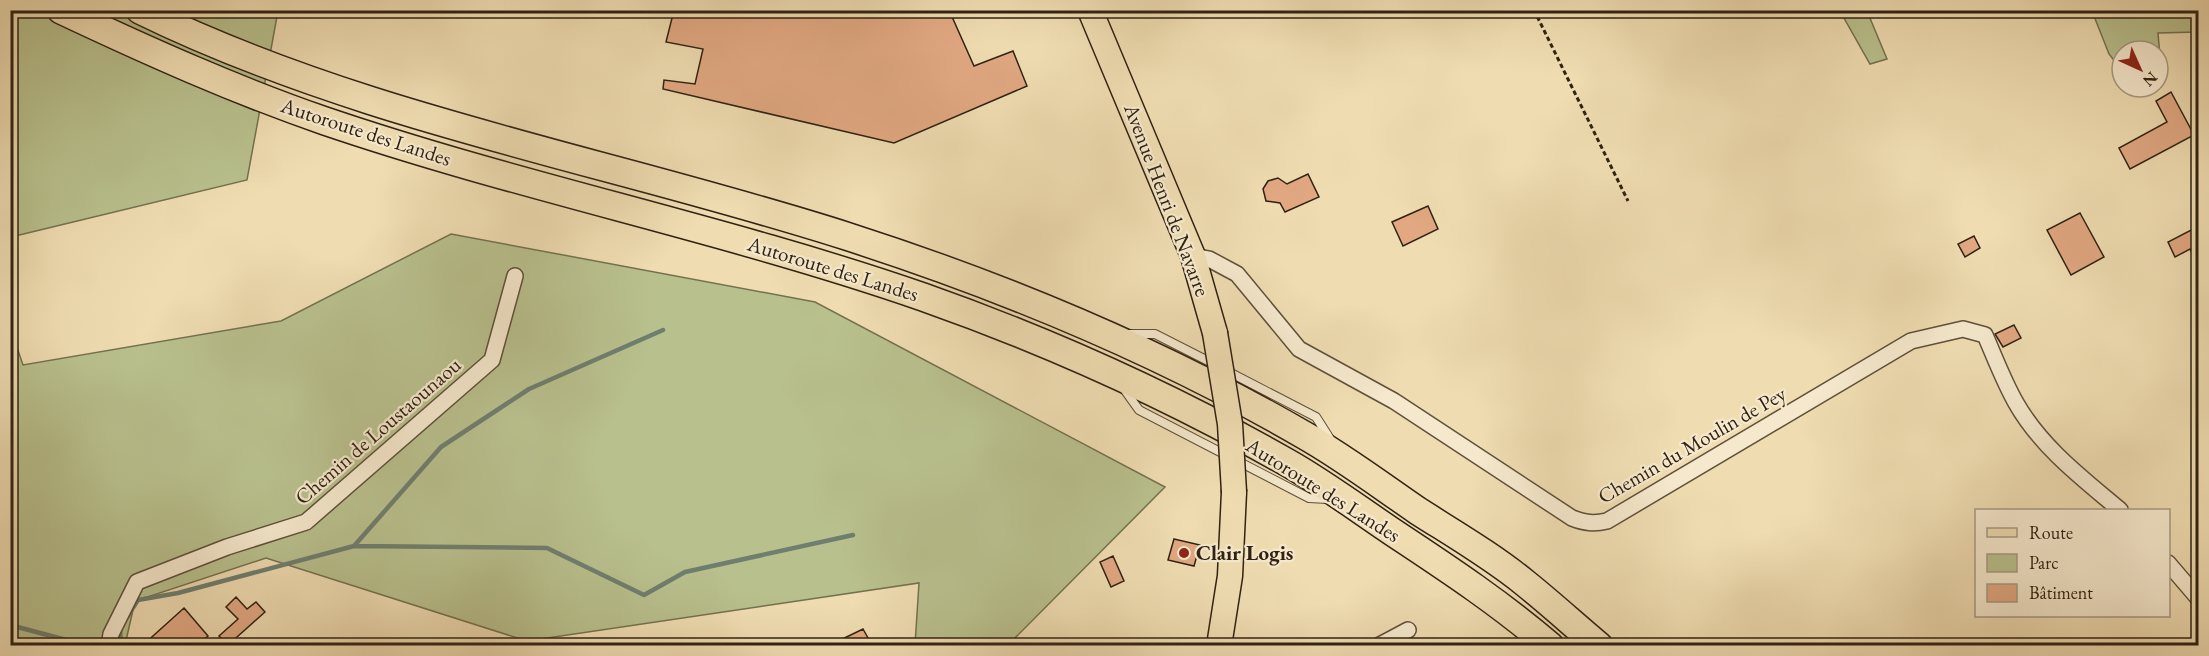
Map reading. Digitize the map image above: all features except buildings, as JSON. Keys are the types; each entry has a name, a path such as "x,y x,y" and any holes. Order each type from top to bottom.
{"highway":[{"name":"Autoroute des Landes","path":"61,10 217,81 326,121 453,161 843,271 977,317 1112,373 1290,464 1505,607 1550,645"},
{"name":"Autoroute des Landes","path":"140,10 239,53 350,92 450,124 847,236 990,285 1108,335 1193,375 1307,436 1522,581 1599,645"}],"main road":[{"name":"Avenue Henri de Navarre","path":"1090,10 1193,256 1215,333 1230,424 1234,492 1230,576 1219,645"}],"street":[{"name":"Chemin du Moulin de Pey","path":"1193,256 1209,259 1238,274 1299,349 1394,401 1572,518 1584,522 1596,524 1607,521 1911,341 1963,329 1985,335 2016,403 2038,435 2067,466 2119,509"},
{"name":"Chemin de Loustaounaou","path":"110,640 137,582 227,547 306,522 412,432 492,360 515,276"},
{"path":"2170,564 2199,598"},
{"path":"1377,645 1408,630"}],"path":[{"path":"1534,10 1628,201"}],"green space":[{"path":"10,11 278,11 247,180 11,237"},
{"path":"1840,11 1867,11 1887,59 1870,64"},
{"path":"2092,11 2198,11 2198,32 2158,33 2159,39 2110,39 2109,54"},
{"path":"451,234 815,302 1165,487 1008,645 915,645 919,583 527,641 266,558 135,601 125,645 11,645 10,327 23,365 281,321"}],"waterway":[{"path":"127,617 138,600 178,593 354,546 441,447 529,389 663,330"},
{"path":"354,546 547,548 644,595 685,572 853,535"},
{"path":"10,625 89,646"},
{"path":"120,630 121,646"}],"place":[{"name":"Clair Logis","path":"1184,553"}]}
